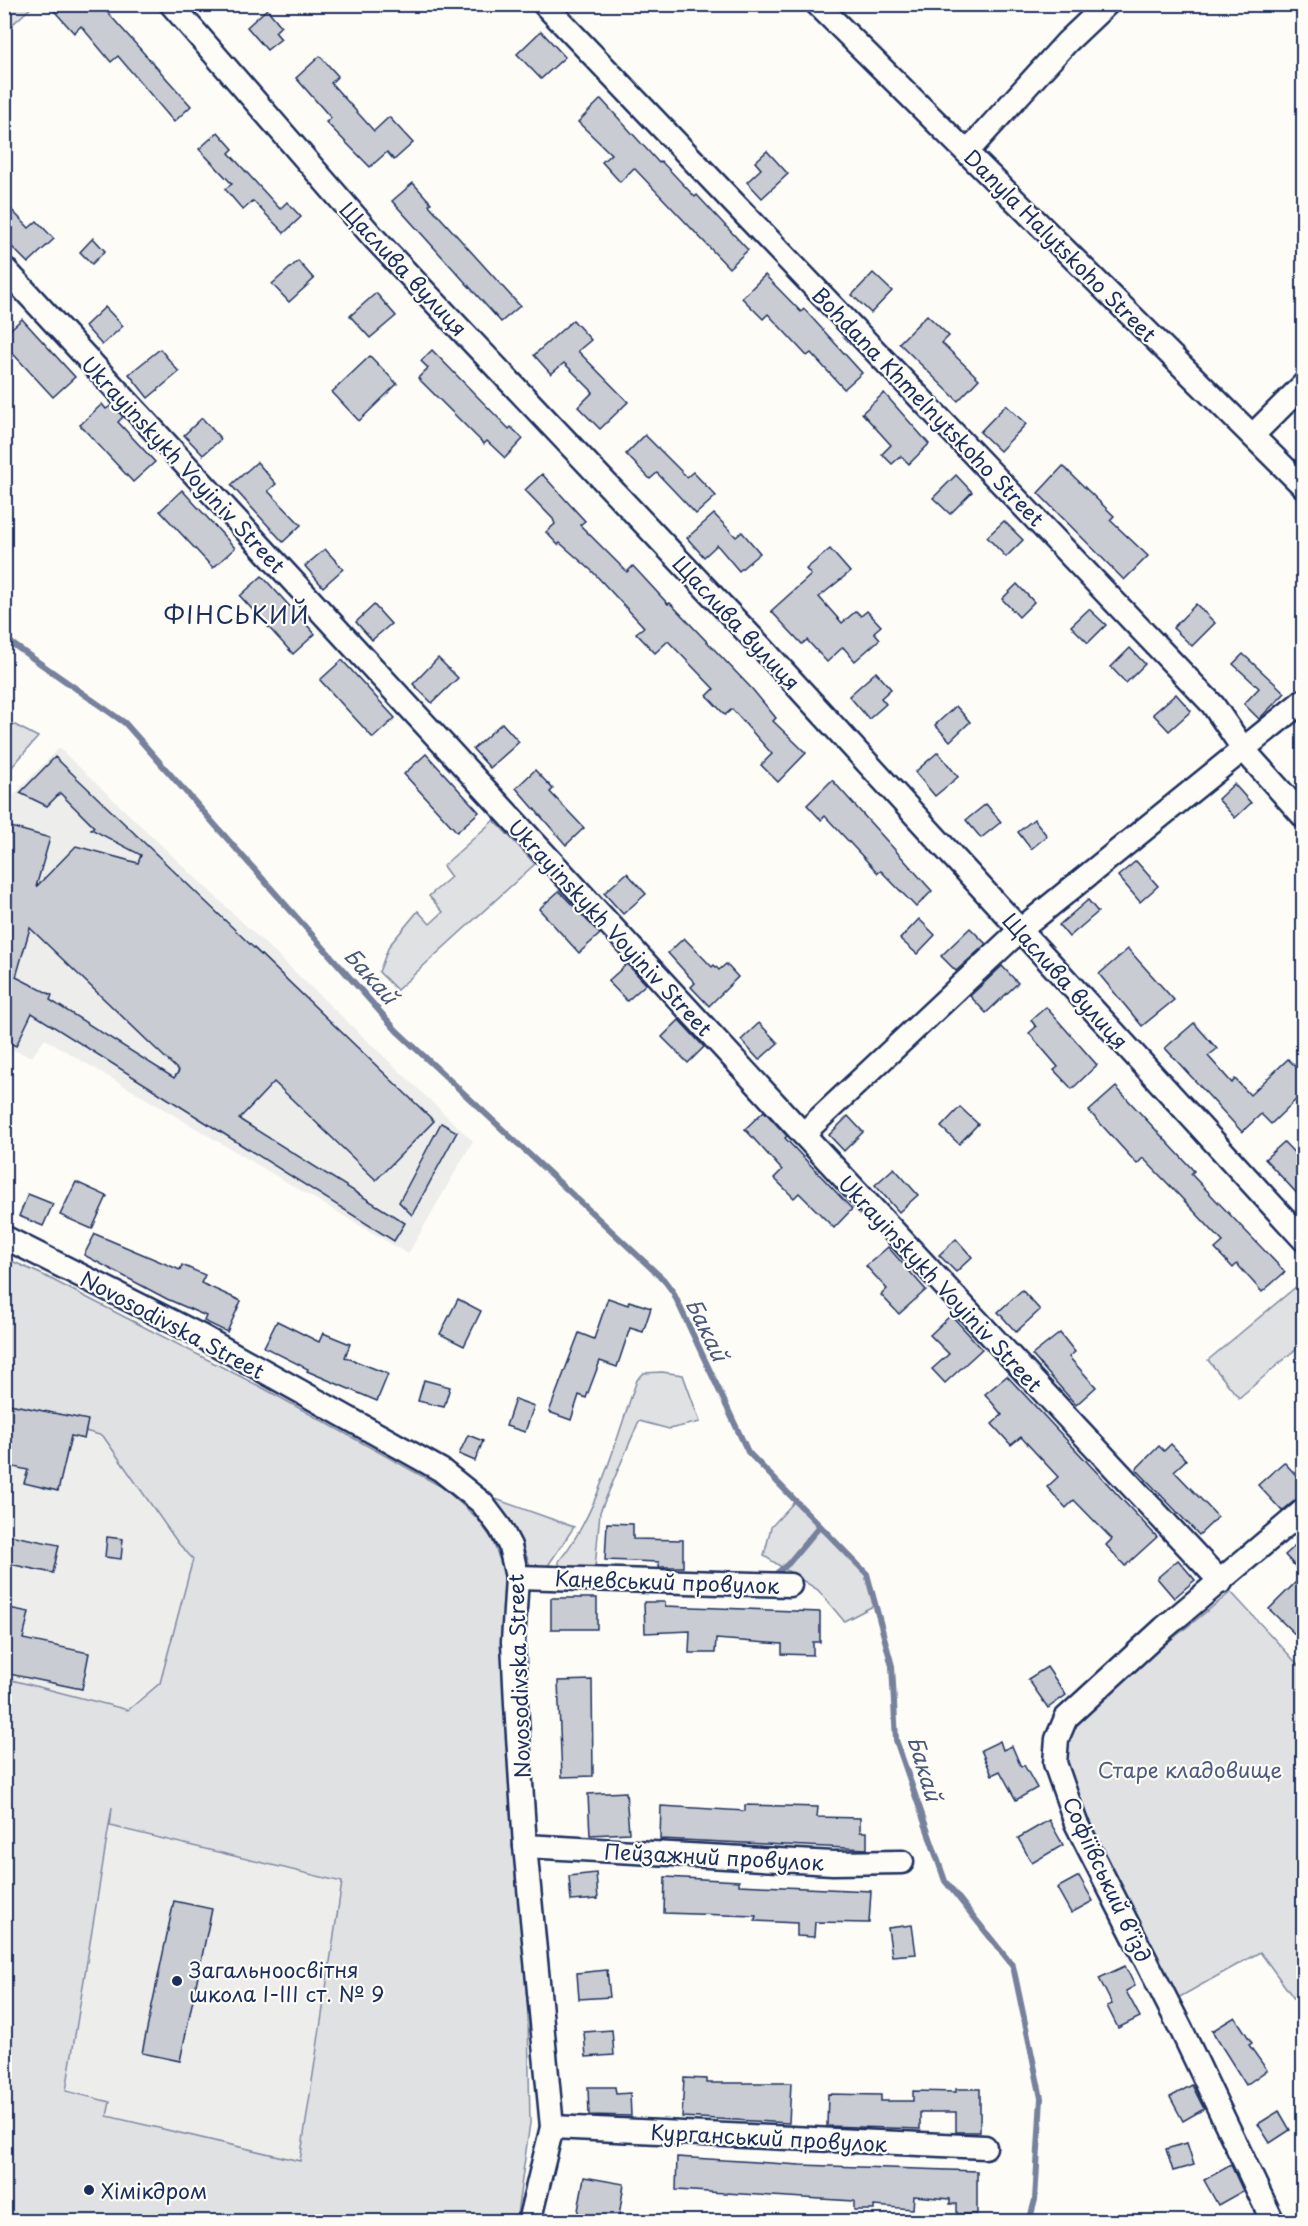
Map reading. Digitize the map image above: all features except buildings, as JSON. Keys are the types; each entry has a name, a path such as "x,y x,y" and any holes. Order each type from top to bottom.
{"street":[{"name":"Щаслива вулиця","path":"171,4 373,237 764,650 1304,1240"},
{"name":"Bohdana Khmelnytskoho Street","path":"544,4 1213,705 1244,750 1304,817"},
{"name":"Danyla Halytskoho Street","path":"817,4 1304,487"},
{"path":"967,152 1067,42 1107,4"},
{"name":"Ukrayinskykh Voyiniv Street","path":"4,268 802,1134 1221,1582"},
{"path":"1253,435 1304,384"},
{"path":"802,1134 1020,930 1304,700"},
{"name":"Novosodivska Street","path":"4,1237 201,1336 441,1470 473,1495 500,1527 510,1546 517,1577 514,1652 525,1846 552,2127 529,2222"},
{"name":"Софіївський в'їзд","path":"1273,2222 1182,2031 1077,1823 1055,1763 1057,1739 1066,1719 1164,1628 1304,1510"},
{"name":"Каневський провулок","path":"517,1577 790,1585"},
{"name":"Пейзажний провулок","path":"525,1846 833,1863 902,1862"},
{"name":"Курганський провулок","path":"552,2127 985,2147"}],"shaded area":[{"path":"59,748 473,1141 408,1254 45,1039 32,1057 13,1050 5,1066 5,822 9,800"},
{"path":"4,1403 88,1420 102,1436 178,1543 193,1559 160,1683 133,1703 128,1710 5,1678"},
{"path":"109,1823 342,1882 300,2161 107,2116 66,2091"}],"green space":[{"path":"5,4 34,4 34,5 5,31"},
{"path":"5,723 15,725 38,737 5,775"},
{"path":"494,820 535,864 397,990 379,972 389,946 418,911 430,924 443,912 429,896 451,877 443,866"},
{"path":"5,1258 43,1275 263,1388 442,1487 477,1518 492,1539 509,1585 518,1877 528,2016 530,2123 516,2221 5,2221 4,1868 7,1857 4,1856 4,1678 128,1710 160,1683 193,1559 178,1543 103,1436 85,1431 87,1420 5,1403","holes":["112,1807 110,1826 342,1882 300,2161 107,2116 110,2102 66,2091"]},
{"path":"1303,1281 1303,1343 1239,1398 1208,1360"},
{"path":"662,1372 683,1375 700,1422 669,1429 639,1421 600,1512 595,1568 559,1568 559,1561 585,1521 605,1475 637,1380 644,1373"},
{"path":"487,1496 574,1527 545,1570 529,1569 522,1549"},
{"path":"795,1501 867,1574 875,1605 844,1621 818,1590 764,1556 771,1527"},
{"name":"Старе кладовище","path":"1231,1592 1303,1670 1303,2011 1260,1952 1178,1998 1066,1774 1066,1740 1083,1710"}],"waterway":[{"name":"Бакай","path":"4,638 125,723 397,1031 664,1280 673,1292 748,1452 867,1574 892,1666 896,1740 945,1881 1013,1966 1041,2098 1035,2200 1029,2222"},
{"path":"773,1576 788,1564 820,1526"},
{"path":"520,1545 529,1569 532,1569"}],"place":[{"name":"Загальноосвітня школа І-ІІІ ст. № 9","path":"177,1981"},
{"name":"Хімікдром","path":"89,2190"}],"district":[{"name":"ФІНСЬКИЙ","path":"237,614"}]}
